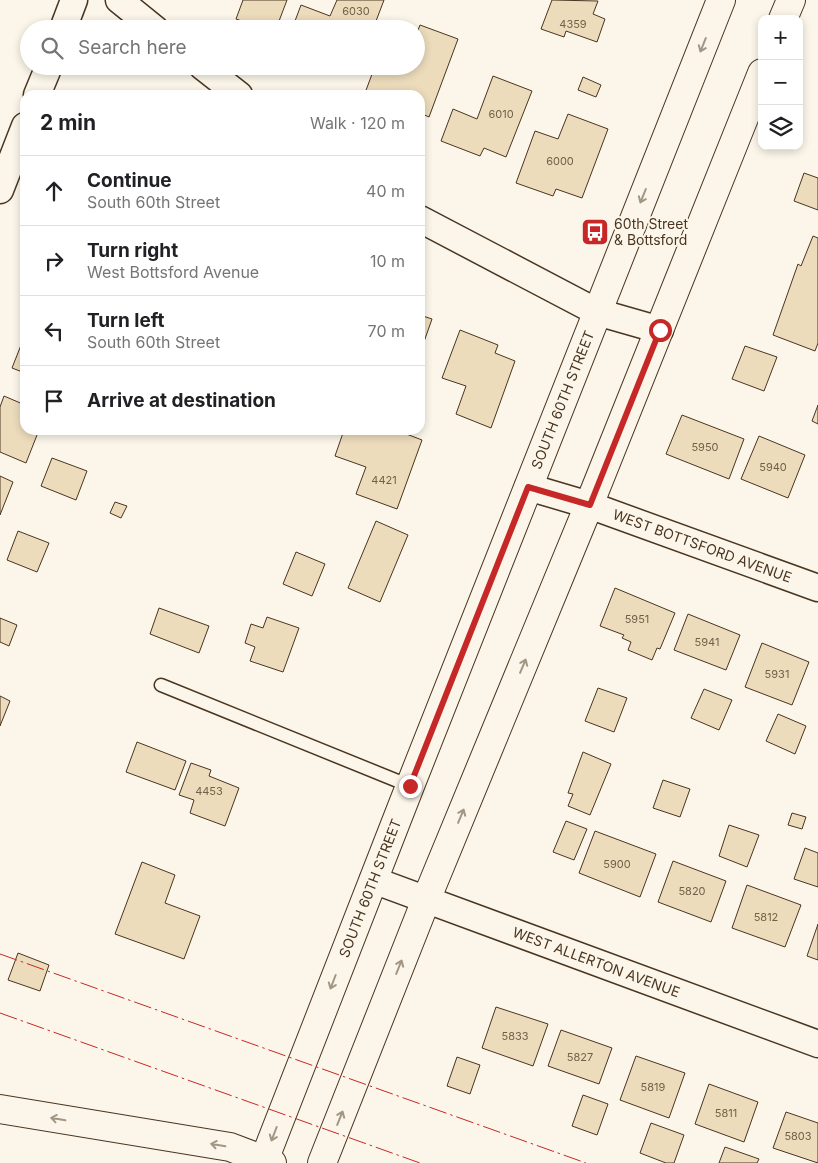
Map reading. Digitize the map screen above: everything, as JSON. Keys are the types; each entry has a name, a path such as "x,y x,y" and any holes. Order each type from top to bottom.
{"main road":[{"name":"SOUTH 60TH STREET","path":"267,1162 373,880 721,0"},
{"path":"785,15 791,0"},
{"path":"322,1163 426,900 590,505 758,83"},
{"path":"0,1109 230,1148 267,1162"}],"street":[{"path":"66,20 74,0"},
{"path":"119,0 144,20"},
{"path":"39,90 45,75"},
{"path":"213,75 232,90"},
{"path":"0,190 20,139"},
{"path":"425,222 597,312 660,330"},
{"name":"WEST BOTTSFORD AVENUE","path":"528,487 590,505 818,588"},
{"name":"WEST ALLERTON AVENUE","path":"373,880 818,1044"}],"lane":[{"path":"161,686 410,786"}],"building":[{"path":"243,0 287,0 279,20 236,19"},
{"path":"337,0 384,0 376,20 295,20 301,5 330,16"},
{"path":"552,0 598,1 593,14 605,19 597,42 566,31 564,37 541,29"},
{"path":"425,27 458,39 429,117 425,115 425,90 366,90 372,75 425,75"},
{"path":"493,76 532,91 506,157 484,148 480,156 441,141 453,109 477,119"},
{"path":"583,77 601,85 596,97 578,90"},
{"path":"568,114 608,129 582,198 556,189 553,196 516,183 535,131 558,139"},
{"path":"804,173 818,178 818,210 794,201"},
{"path":"813,236 818,238 818,343 815,351 773,335 798,264 801,266"},
{"path":"425,317 432,319 425,339"},
{"path":"460,330 498,345 495,353 515,361 491,428 456,414 466,386 442,378"},
{"path":"745,346 777,357 764,391 732,379"},
{"path":"20,348 20,371 12,368"},
{"path":"4,396 20,403 20,435 37,435 26,463 0,452 0,407"},
{"path":"818,405 818,424 812,421"},
{"path":"682,415 744,439 729,479 666,454"},
{"path":"342,435 409,435 422,440 397,509 356,494 366,467 335,456"},
{"path":"759,436 805,455 788,498 741,479"},
{"path":"52,458 87,471 76,500 41,486"},
{"path":"0,476 13,482 0,515"},
{"path":"115,502 127,506 121,518 110,513"},
{"path":"376,521 408,535 380,602 348,588"},
{"path":"18,531 49,543 37,572 7,560"},
{"path":"296,552 325,564 312,596 283,584"},
{"path":"615,588 675,613 660,649 657,648 652,660 628,650 631,642 622,638 624,635 600,626"},
{"path":"159,608 209,626 199,653 150,634"},
{"path":"688,614 740,635 726,670 674,650"},
{"path":"267,617 299,628 283,672 250,661 255,647 245,643 251,624 263,628"},
{"path":"0,618 17,625 9,646 0,642"},
{"path":"762,643 809,662 792,705 745,687"},
{"path":"598,688 627,698 614,732 585,721"},
{"path":"704,689 732,700 719,730 691,718"},
{"path":"0,696 10,701 0,726"},
{"path":"778,714 806,726 795,754 766,741"},
{"path":"137,742 186,761 175,790 126,772"},
{"path":"583,752 611,764 590,815 568,806 573,794 568,793"},
{"path":"191,763 211,770 209,776 239,788 225,826 190,813 194,800 179,795"},
{"path":"663,780 690,789 680,817 653,808"},
{"path":"792,813 806,817 802,829 788,825"},
{"path":"566,821 587,829 574,860 553,852"},
{"path":"729,825 759,835 747,867 719,856"},
{"path":"595,831 656,854 640,897 579,873"},
{"path":"805,848 818,853 818,887 794,879"},
{"path":"673,861 726,881 711,922 658,902"},
{"path":"142,862 175,875 165,903 200,916 184,959 115,934"},
{"path":"747,885 801,905 785,947 732,928"},
{"path":"818,924 818,960 807,956"},
{"path":"18,953 49,965 40,991 8,980"},
{"path":"496,1007 548,1024 533,1066 482,1048"},
{"path":"561,1030 612,1048 599,1084 548,1066"},
{"path":"636,1056 685,1073 669,1118 620,1100"},
{"path":"457,1057 480,1065 470,1094 447,1086"},
{"path":"709,1084 758,1102 744,1142 695,1124"},
{"path":"583,1095 608,1104 597,1135 572,1126"},
{"path":"786,1112 818,1123 818,1163 773,1148"},
{"path":"651,1123 684,1135 674,1163 666,1163 640,1153"},
{"path":"725,1147 759,1159 757,1163 719,1163"}],"power":[{"path":"0,954 586,1163"},
{"path":"0,1013 420,1163"}],"place":[{"name":"60th Street & Bottsford","path":"595,232"}],"route":[{"path":"410,786 528,487 590,505 660,330"}]}
